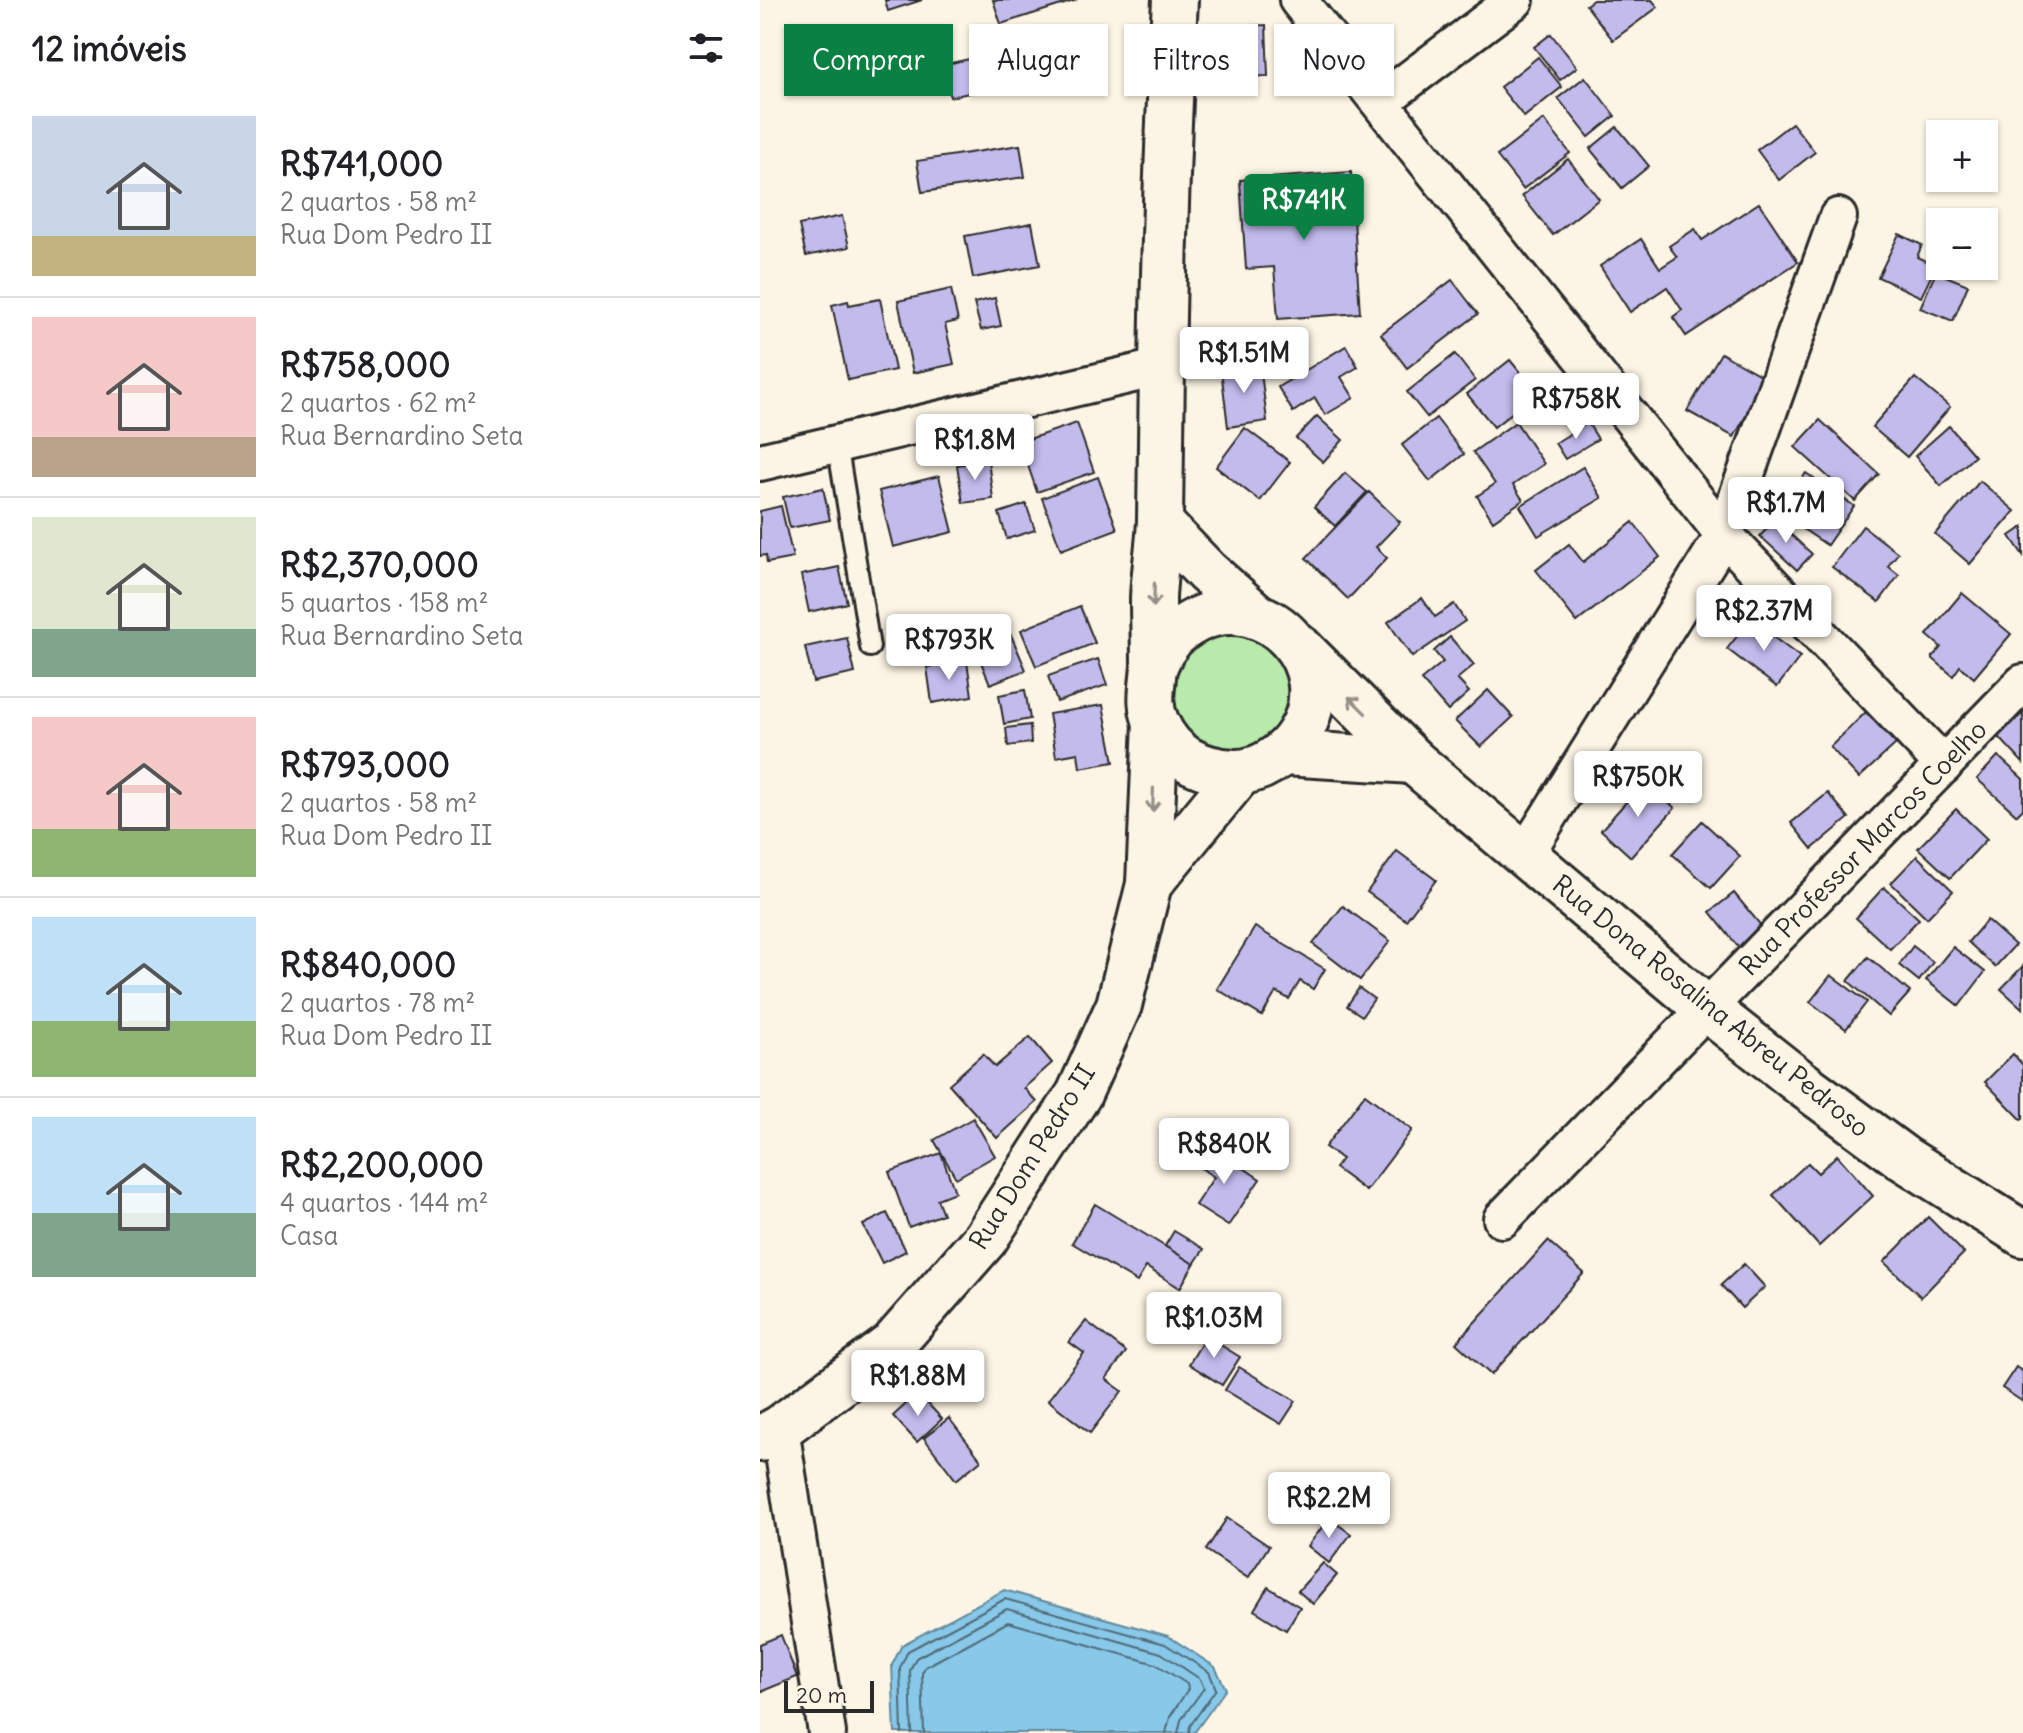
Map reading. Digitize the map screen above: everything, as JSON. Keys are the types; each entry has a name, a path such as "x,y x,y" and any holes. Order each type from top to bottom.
{"main road":[{"name":"Rua Dom Pedro II","path":"770,1433 892,1345 985,1239 1079,1094 1119,1005 1149,884 1156,722 1150,696 1154,668 1153,596 1160,523 1170,88 1175,0"},
{"path":"1160,523 1207,572 1258,617 1280,628 1296,645 1307,666 1312,689 1309,713 1299,734 1284,753"},
{"path":"1154,668 1166,645 1184,627 1207,615 1233,612 1258,617"},
{"name":"Rua Dona Rosalina Abreu Pedroso","path":"1296,645 1413,761 1706,1008 1903,1158 2023,1234"},
{"path":"1156,722 1169,745 1190,762 1214,771 1241,772"},
{"name":"Rua Dom Pedro II","path":"1149,884 1241,772 1264,765 1284,753"},
{"path":"1284,753 1413,761"}],"street":[{"path":"1298,0 1724,535 1944,765"},
{"path":"1380,102 1515,0"},
{"path":"1524,856 1724,535 1838,217"},
{"path":"760,462 1162,367"},
{"name":"Rua Professor Marcos Coelho","path":"1502,1219 2023,683"},
{"path":"770,1433 827,1733"}],"lane":[{"path":"837,443 870,647"}],"green space":[{"path":"1217,632 1257,636 1287,664 1293,703 1273,738 1236,755 1197,744 1172,712 1173,671 1183,654"}],"water":[{"path":"1004,1590 1168,1636 1215,1667 1226,1689 1194,1733 895,1733 892,1665 902,1645"}],"building":[{"path":"885,0 922,0 888,11"},
{"path":"993,0 1077,0 1001,24"},
{"path":"1593,0 1652,0 1658,7 1613,40 1586,5"},
{"path":"1258,25 1266,25 1268,76 1258,76"},
{"path":"1551,34 1577,67 1560,80 1534,47"},
{"path":"1538,57 1562,87 1524,117 1500,87"},
{"path":"969,59 969,93 950,97 953,96 953,63"},
{"path":"1585,77 1615,116 1589,137 1558,98"},
{"path":"1544,120 1570,153 1523,189 1497,156"},
{"path":"1792,123 1815,152 1779,180 1757,150"},
{"path":"1617,127 1649,166 1622,188 1590,149"},
{"path":"1020,145 1025,177 922,192 917,161"},
{"path":"1568,159 1599,199 1553,235 1522,196"},
{"path":"1351,172 1360,313 1278,319 1274,267 1246,269 1240,180"},
{"path":"1759,203 1798,262 1686,336 1673,317 1682,310 1667,287 1630,312 1600,266 1641,239 1660,268 1677,257 1669,246 1695,229 1702,240"},
{"path":"842,216 849,247 806,256 799,225"},
{"path":"1032,223 1040,265 973,278 965,236"},
{"path":"1899,234 1922,245 1917,257 1926,261 1926,280 1929,280 1921,297 1878,277"},
{"path":"1452,280 1478,314 1407,368 1381,334"},
{"path":"1932,280 1956,280 1968,285 1953,321 1920,308"},
{"path":"951,289 958,321 945,324 954,364 913,373 898,301"},
{"path":"995,298 1001,326 981,330 974,303"},
{"path":"880,299 895,370 848,380 832,305"},
{"path":"1346,346 1358,367 1341,377 1354,398 1325,415 1315,398 1293,412 1278,387"},
{"path":"1721,353 1767,379 1734,437 1687,411"},
{"path":"1455,354 1475,380 1427,417 1407,392"},
{"path":"1510,360 1537,393 1494,427 1467,394"},
{"path":"1260,364 1267,421 1228,427 1221,369"},
{"path":"1915,378 1950,407 1907,457 1872,427"},
{"path":"1317,416 1343,440 1323,462 1296,438"},
{"path":"1436,418 1464,454 1430,481 1402,445"},
{"path":"1820,420 1879,474 1855,501 1795,447"},
{"path":"1516,422 1544,464 1513,485 1523,500 1493,521 1477,496 1495,484 1473,452"},
{"path":"1077,423 1094,472 1037,492 1020,442"},
{"path":"1588,423 1598,439 1565,459 1555,443"},
{"path":"1949,426 1975,456 1941,486 1915,456"},
{"path":"1245,428 1290,462 1260,501 1216,467"},
{"path":"988,460 993,499 963,503 957,465"},
{"path":"1583,467 1602,498 1538,536 1520,506"},
{"path":"1345,473 1367,492 1335,526 1314,507"},
{"path":"1806,473 1854,506 1827,545 1779,513"},
{"path":"939,476 953,532 893,547 879,491"},
{"path":"1098,477 1117,529 1061,550 1042,498"},
{"path":"1980,481 2015,511 1970,564 1935,534"},
{"path":"823,488 830,520 790,528 783,497"},
{"path":"1369,492 1400,522 1376,547 1387,558 1348,599 1306,558"},
{"path":"1026,504 1035,530 1007,539 999,513"},
{"path":"781,506 793,558 767,563 766,555 760,556 760,511"},
{"path":"1775,520 1812,554 1797,570 1760,536"},
{"path":"1633,522 1660,557 1577,622 1536,570 1569,544 1583,562"},
{"path":"1863,526 1898,553 1888,566 1899,575 1879,602 1832,567"},
{"path":"2023,527 2023,555 2010,536"},
{"path":"839,567 847,603 809,612 801,575"},
{"path":"1962,593 2011,634 1974,678 1960,666 1953,676 1932,658 1941,647 1927,635"},
{"path":"1422,598 1435,617 1454,604 1465,621 1412,657 1388,622"},
{"path":"1080,606 1095,643 1036,666 1021,630"},
{"path":"1750,620 1800,657 1777,687 1727,649"},
{"path":"1011,635 1026,670 990,684 976,650"},
{"path":"1450,637 1474,665 1457,679 1469,692 1448,711 1421,680 1443,662 1434,651"},
{"path":"847,638 855,673 813,682 805,647"},
{"path":"1098,659 1107,685 1057,702 1048,676"},
{"path":"967,661 972,696 932,703 927,667"},
{"path":"1025,690 1030,719 1004,724 999,695"},
{"path":"1488,690 1513,717 1481,747 1455,721"},
{"path":"1103,705 1114,762 1080,768 1078,753 1056,757 1049,714"},
{"path":"1866,712 1896,744 1859,778 1830,747"},
{"path":"2023,713 2023,763 1998,736"},
{"path":"1030,725 1031,743 1008,746 1006,728"},
{"path":"1998,756 2023,779 2023,809 2017,815 1977,779"},
{"path":"1645,781 1675,808 1631,857 1601,830"},
{"path":"1828,793 1849,818 1812,849 1791,823"},
{"path":"1956,809 1987,839 1950,878 1918,848"},
{"path":"1702,821 1740,856 1711,888 1672,854"},
{"path":"1397,851 1436,880 1406,920 1367,892"},
{"path":"1917,856 1953,891 1927,918 1891,883"},
{"path":"1884,887 1919,919 1890,949 1856,918"},
{"path":"1734,893 1763,928 1739,948 1710,912"},
{"path":"1343,906 1390,941 1360,980 1313,944"},
{"path":"1987,920 2015,945 1995,967 1968,942"},
{"path":"1255,927 1325,969 1313,989 1300,981 1289,999 1276,992 1262,1016 1217,989"},
{"path":"1913,946 1933,962 1919,981 1899,965"},
{"path":"1953,947 1985,972 1959,1006 1926,980"},
{"path":"1868,957 1910,992 1889,1016 1848,981"},
{"path":"2023,966 2023,1009 2001,989"},
{"path":"1831,975 1867,1002 1846,1029 1810,1002"},
{"path":"1359,988 1374,999 1362,1016 1347,1006"},
{"path":"1030,1037 1052,1063 1024,1088 1037,1102 997,1138 949,1084 983,1054 995,1067"},
{"path":"2013,1054 2023,1065 2021,1119 1985,1082"},
{"path":"1365,1094 1412,1130 1366,1191 1335,1168 1342,1159 1325,1147"},
{"path":"973,1118 995,1156 956,1178 934,1140"},
{"path":"1208,1144 1260,1179 1228,1226 1195,1205 1214,1177 1195,1164"},
{"path":"941,1153 955,1192 937,1199 943,1214 909,1227 889,1172"},
{"path":"1837,1155 1873,1196 1819,1246 1773,1195 1808,1163 1818,1173"},
{"path":"1095,1204 1194,1264 1180,1288 1146,1267 1137,1282 1072,1243"},
{"path":"887,1213 906,1251 882,1263 863,1225"},
{"path":"1928,1217 1964,1253 1921,1297 1884,1262"},
{"path":"1174,1231 1204,1249 1194,1264 1165,1246"},
{"path":"1548,1241 1584,1273 1491,1375 1456,1343"},
{"path":"1744,1264 1765,1287 1742,1308 1721,1285"},
{"path":"1086,1321 1126,1352 1106,1379 1122,1391 1090,1433 1048,1400 1084,1353 1069,1342"},
{"path":"1206,1336 1240,1357 1222,1385 1189,1364"},
{"path":"1239,1367 1296,1401 1281,1424 1225,1390"},
{"path":"2016,1367 2023,1372 2023,1402 2002,1388"},
{"path":"918,1393 942,1419 917,1442 893,1416"},
{"path":"949,1418 981,1460 956,1480 924,1438"},
{"path":"1227,1518 1269,1546 1248,1578 1206,1550"},
{"path":"1329,1518 1351,1534 1329,1563 1308,1546"},
{"path":"1323,1563 1337,1575 1313,1604 1298,1591"},
{"path":"1268,1587 1300,1607 1286,1630 1254,1610"},
{"path":"781,1635 797,1677 760,1692 760,1644"}]}
